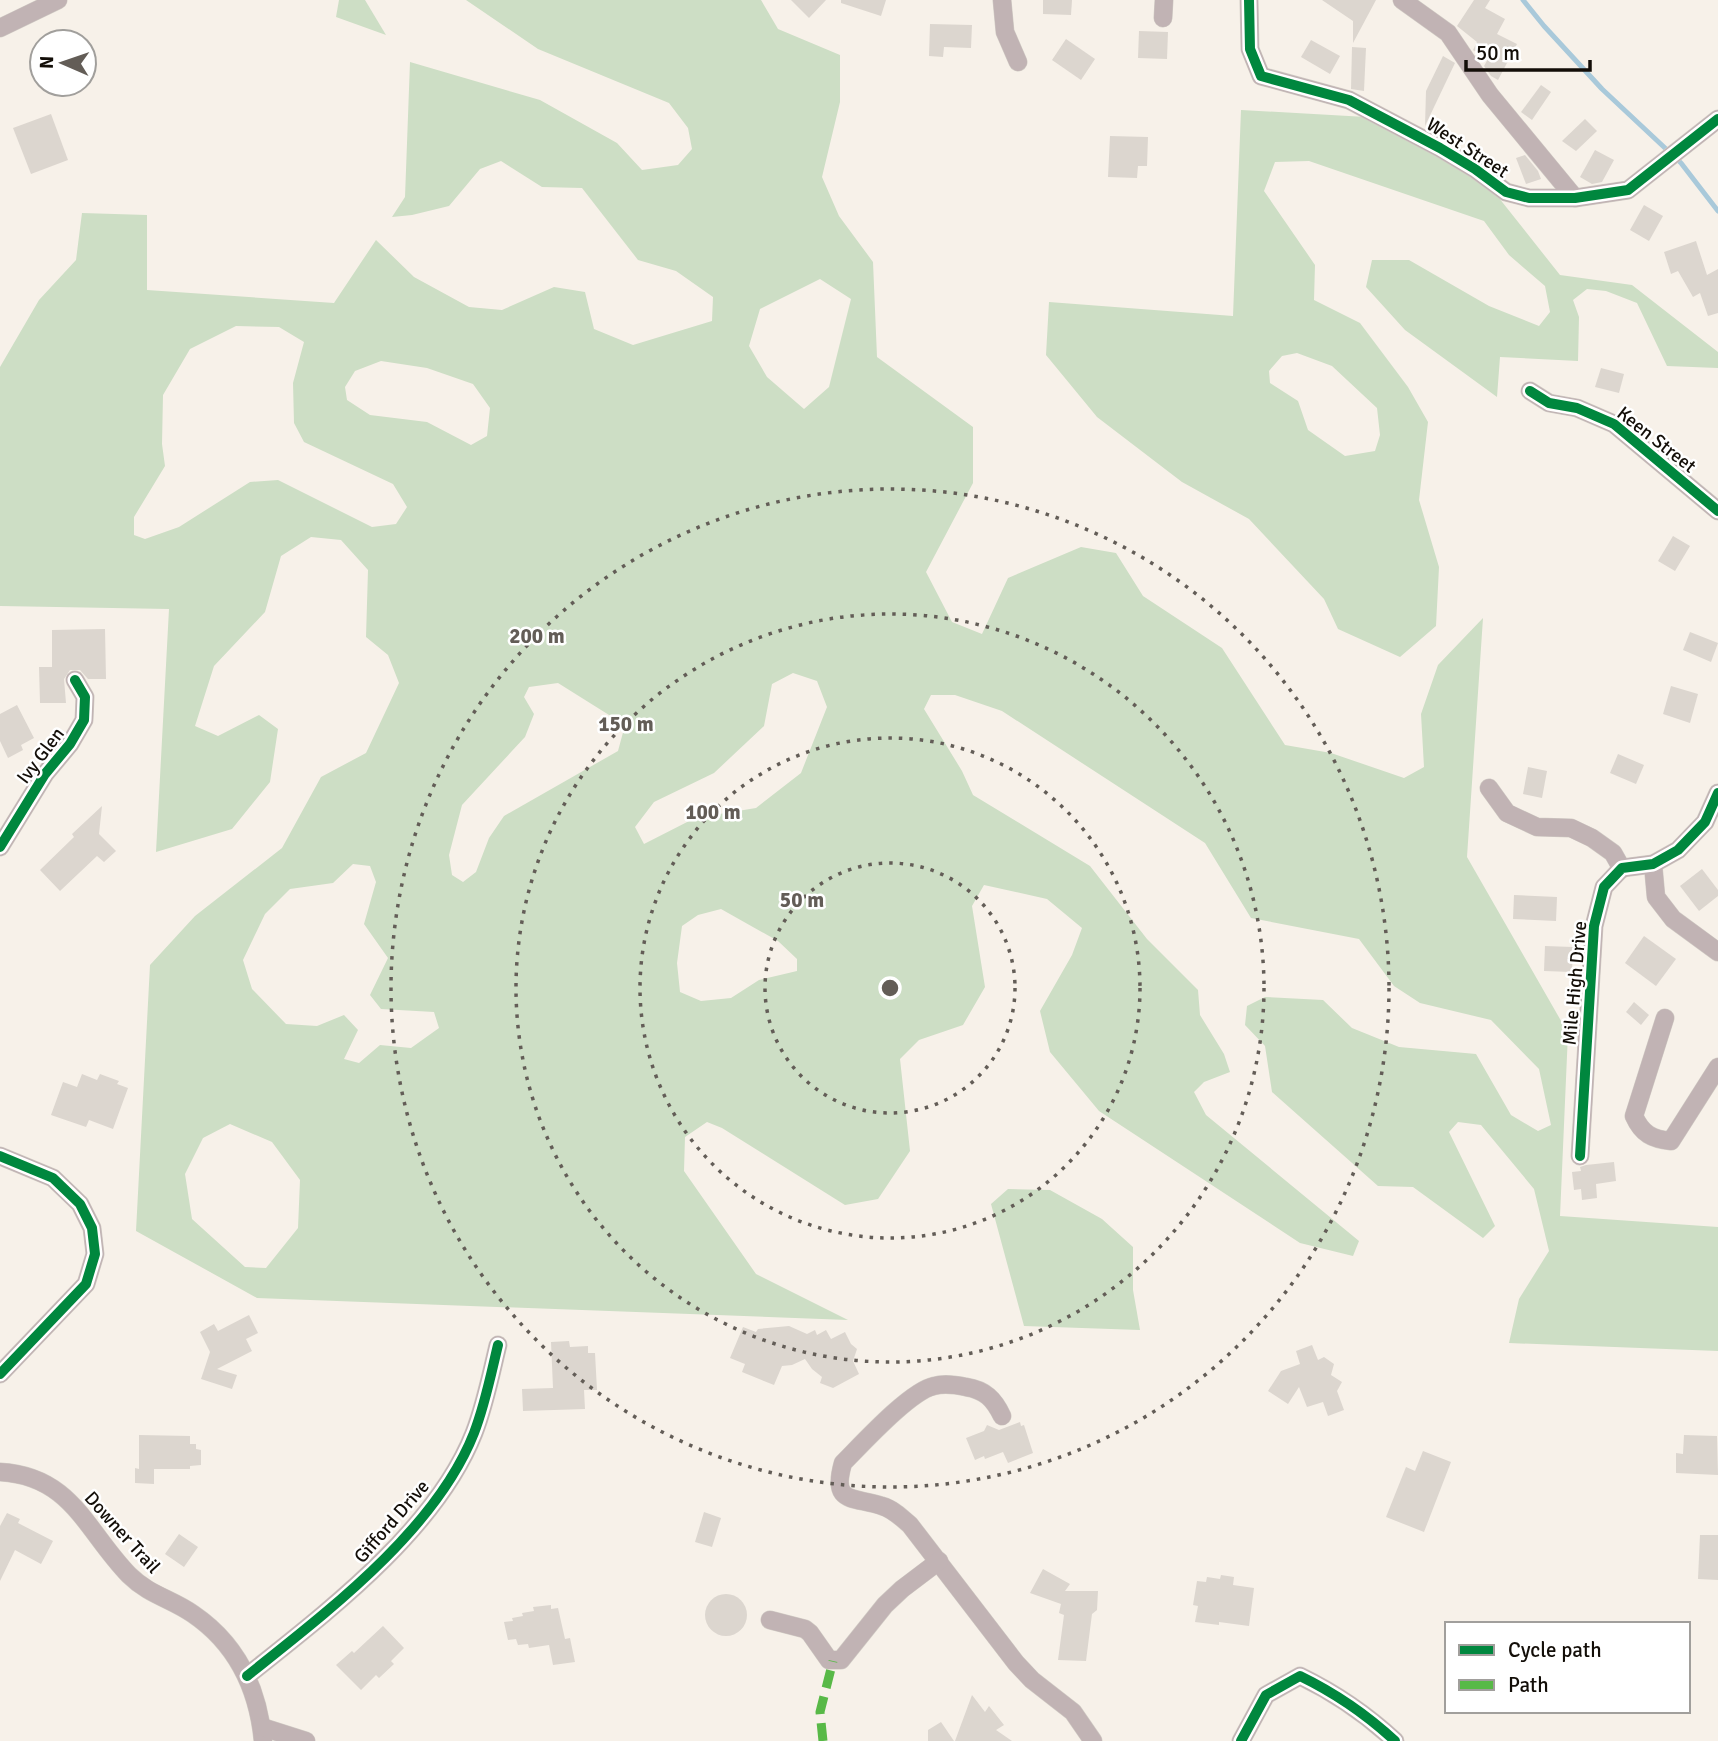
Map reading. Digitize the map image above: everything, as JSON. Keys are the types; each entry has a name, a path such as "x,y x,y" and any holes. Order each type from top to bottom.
{"street":[{"path":"0,28 58,0"},
{"path":"1002,0 1005,32 1018,62"},
{"name":"West Street","path":"1249,0 1250,49 1261,76 1349,100 1440,148 1506,192 1529,198 1575,198 1628,190 1718,119"},
{"name":"West Street","path":"1402,0 1448,33 1490,95 1575,198"},
{"name":"Keen Street","path":"1530,391 1549,403 1577,408 1614,424 1718,511"},
{"name":"Ivy Glen","path":"0,847 45,774 70,744 84,720 85,698 75,680"},
{"path":"1489,788 1507,813 1537,827 1571,828 1592,838 1613,853 1622,869 1653,864 1678,850 1705,822 1718,793"},
{"path":"1653,864 1656,897 1673,919 1718,952"},
{"name":"Mile High Drive","path":"1580,1156 1594,926 1604,887 1622,869"},
{"path":"1665,1018 1634,1116 1639,1129 1653,1139 1671,1141 1718,1067"},
{"path":"0,1156 53,1178 80,1204 92,1228 95,1254 86,1284 0,1374"},
{"name":"Gifford Drive","path":"247,1676 341,1601 386,1556 439,1494 474,1434 498,1345"},
{"path":"1002,1416 996,1402 983,1391 961,1386 934,1386 911,1399 843,1463 839,1477 840,1491 848,1498 882,1506 898,1514 910,1525 1016,1663 1032,1680 1073,1712 1093,1741"},
{"name":"Downer Trail","path":"0,1472 20,1473 49,1485 81,1513 129,1575 153,1594 192,1613 219,1637 244,1669 260,1713 262,1734"},
{"path":"770,1620 805,1629 829,1660 841,1660 885,1605 939,1561"},
{"path":"1241,1741 1266,1695 1300,1676 1367,1715 1395,1741"},
{"path":"262,1734 306,1741"}],"green space":[{"path":"339,0 365,0 386,35 336,17"},
{"path":"466,0 761,0 778,29 840,55 840,102 822,177 839,216 873,262 877,357 973,427 973,483 926,572 952,622 982,634 1008,578 1081,547 1116,553 1143,596 1222,648 1285,745 1331,753 1404,778 1424,767 1421,714 1438,665 1483,618 1467,857 1568,1033 1560,1216 1718,1227 1718,1351 1509,1343 1519,1299 1549,1251 1534,1189 1481,1125 1458,1122 1449,1132 1495,1226 1483,1238 1413,1187 1378,1186 1272,1092 1265,1046 1245,1025 1247,1006 1265,997 1323,1000 1352,1028 1399,1047 1476,1054 1511,1115 1538,1131 1551,1125 1539,1069 1491,1020 1420,1003 1394,986 1359,939 1251,918 1205,843 1002,711 955,695 931,695 924,709 962,771 973,795 1090,866 1147,939 1198,990 1200,1015 1224,1054 1230,1072 1204,1082 1194,1092 1206,1115 1359,1241 1353,1256 1300,1243 1099,1111 1050,1052 1040,1011 1072,955 1082,928 1047,899 984,885 972,906 985,987 963,1025 919,1040 900,1059 910,1151 878,1199 845,1205 722,1128 707,1122 685,1137 684,1171 756,1274 848,1320 257,1298 136,1231 150,965 195,916 282,848 321,777 366,753 399,683 388,655 366,637 368,570 341,540 311,537 281,556 265,612 214,666 195,726 218,736 259,715 278,729 270,782 232,829 156,852 169,609 0,606 0,367 39,300 76,260 82,213 147,215 147,290 334,303 376,240 414,277 469,307 502,310 554,287 585,292 594,329 633,345 712,321 713,297 676,271 638,260 582,188 542,187 501,161 480,169 449,206 392,217 405,197 410,62 540,100 617,143 642,170 678,165 692,149 688,128 669,103 538,49","holes":["820,279 851,299 829,387 804,409 767,377 749,346 760,309","236,326 279,327 304,342 293,383 294,423 304,442 393,484 407,507 396,524 372,527 278,480 250,482 179,527 145,539 134,535 134,517 165,466 162,444 163,395 190,349","381,361 427,368 473,384 490,408 487,436 471,445 427,422 370,415 347,400 345,387 355,371","793,673 817,681 827,707 801,773 756,808 695,818 644,844 635,827 654,802 714,773 764,726 772,684","558,683 625,725 618,751 504,816 489,838 476,872 463,882 452,875 449,855 462,805 525,737 534,714 524,697 529,687","353,864 370,866 376,882 364,924 388,958 370,995 381,1009 434,1012 439,1028 411,1048 380,1045 359,1063 344,1059 358,1030 344,1015 317,1026 286,1024 252,989 243,960 265,914 290,889 333,883","721,909 778,941 797,959 797,971 759,980 731,998 701,1001 680,992 677,963 682,926 698,915","230,1124 272,1142 300,1180 298,1228 266,1268 245,1267 192,1219 185,1174 203,1138"]},
{"path":"1241,110 1366,117 1476,177 1499,198 1560,275 1632,285 1718,352 1718,368 1667,366 1637,303 1606,291 1587,289 1573,300 1579,317 1578,361 1500,357 1497,397 1405,330 1366,287 1372,260 1409,260 1489,306 1539,326 1550,312 1545,286 1509,255 1484,221 1309,161 1275,162 1264,191 1315,265 1314,300 1360,323 1408,387 1428,422 1419,500 1439,567 1436,626 1400,657 1338,629 1324,599 1249,519 1182,482 1097,417 1046,355 1049,302 1233,316","holes":["1297,353 1332,366 1377,408 1380,435 1375,451 1345,456 1308,430 1298,401 1270,383 1269,371 1282,356"]},
{"path":"1008,1189 1050,1190 1102,1219 1133,1247 1133,1290 1140,1330 1024,1326 991,1204"}],"building":[{"path":"791,0 826,0 809,18"},
{"path":"841,0 886,0 881,16 841,3"},
{"path":"1043,0 1072,0 1071,15 1043,14"},
{"path":"1322,0 1376,0 1353,43 1353,21"},
{"path":"1474,0 1490,0 1485,8 1505,19 1497,34 1517,44 1498,80 1491,76 1484,66 1488,59 1473,50 1477,42 1457,26"},
{"path":"930,24 972,25 971,48 944,47 943,57 929,56"},
{"path":"1139,31 1168,32 1167,59 1138,58"},
{"path":"1066,39 1095,59 1081,80 1052,60"},
{"path":"1311,40 1340,56 1330,74 1301,57"},
{"path":"1352,47 1366,48 1364,91 1351,89"},
{"path":"1443,56 1455,63 1425,126 1426,91"},
{"path":"1541,85 1551,92 1532,120 1521,112"},
{"path":"51,114 68,160 31,174 13,128"},
{"path":"1585,119 1597,131 1576,151 1562,141"},
{"path":"1110,136 1148,137 1147,166 1138,166 1137,178 1108,177"},
{"path":"1595,150 1614,160 1602,182 1592,184 1580,177"},
{"path":"1525,155 1541,179 1526,184 1516,158"},
{"path":"1644,205 1663,216 1649,241 1630,230"},
{"path":"1696,241 1707,275 1718,269 1718,313 1708,316 1700,293 1693,297 1678,271 1671,274 1664,252"},
{"path":"1601,368 1624,374 1619,393 1595,387"},
{"path":"1673,536 1690,546 1675,571 1658,561"},
{"path":"105,629 106,679 88,679 80,670 70,670 64,679 66,703 40,703 39,667 52,667 52,630"},
{"path":"1690,632 1718,643 1711,662 1683,650"},
{"path":"1671,686 1698,694 1690,723 1663,714"},
{"path":"17,705 34,738 21,745 23,750 8,758 0,741 0,714"},
{"path":"1618,754 1644,765 1636,784 1610,773"},
{"path":"1528,767 1547,771 1542,798 1523,794"},
{"path":"102,806 99,834 116,851 104,862 97,856 60,891 40,870"},
{"path":"1702,869 1718,890 1718,896 1699,911 1680,886"},
{"path":"1514,895 1557,897 1556,921 1513,919"},
{"path":"1644,936 1676,959 1656,986 1625,963"},
{"path":"1545,946 1573,947 1572,972 1544,971"},
{"path":"1634,1002 1649,1015 1641,1025 1626,1012"},
{"path":"82,1074 97,1080 100,1074 119,1081 117,1084 128,1088 113,1129 89,1120 86,1127 51,1115 63,1082 77,1087"},
{"path":"1614,1162 1616,1181 1596,1184 1597,1198 1582,1200 1581,1189 1574,1190 1572,1172 1581,1171 1580,1167 1586,1165"},
{"path":"249,1315 258,1333 246,1339 252,1351 217,1369 237,1375 232,1389 201,1379 210,1352 200,1332 214,1324 218,1331"},
{"path":"789,1326 807,1334 815,1330 817,1335 826,1330 831,1339 845,1332 857,1349 853,1361 859,1374 833,1388 820,1383 822,1377 805,1359 782,1366 774,1385 742,1372 745,1364 730,1358 743,1327 756,1332 758,1329"},
{"path":"569,1341 570,1347 588,1346 588,1353 595,1353 597,1390 584,1390 585,1409 523,1411 522,1389 553,1388 551,1342"},
{"path":"1312,1345 1318,1360 1324,1357 1334,1364 1331,1375 1342,1382 1337,1391 1344,1410 1328,1416 1323,1402 1307,1407 1299,1387 1288,1404 1268,1391 1281,1371 1300,1364 1296,1351"},
{"path":"1020,1422 1021,1426 1024,1425 1033,1453 1008,1463 1003,1452 975,1460 966,1438 984,1431 987,1425 999,1430"},
{"path":"139,1435 190,1436 190,1444 196,1444 196,1449 201,1450 201,1465 190,1466 190,1469 154,1469 154,1484 135,1483 135,1468 139,1469"},
{"path":"1684,1435 1717,1436 1718,1475 1676,1473 1676,1453 1683,1454"},
{"path":"1423,1451 1451,1462 1424,1532 1386,1517 1406,1467 1415,1471"},
{"path":"704,1512 721,1518 712,1547 695,1542"},
{"path":"7,1513 20,1519 18,1523 53,1541 41,1564 15,1550 0,1581 0,1526"},
{"path":"179,1534 198,1547 184,1567 165,1554"},
{"path":"1700,1535 1718,1535 1718,1580 1698,1579"},
{"path":"1043,1569 1070,1584 1065,1591 1098,1591 1097,1610 1092,1614 1086,1661 1058,1660 1064,1615 1059,1613 1061,1604 1030,1593"},
{"path":"1221,1575 1234,1577 1233,1585 1254,1588 1249,1626 1195,1622 1198,1606 1193,1605 1197,1581 1206,1582 1207,1577 1220,1579"},
{"path":"726,1594 741,1600 747,1615 741,1630 726,1636 711,1630 705,1615 711,1600"},
{"path":"551,1605 551,1609 558,1608 565,1639 570,1638 575,1662 553,1665 549,1645 529,1648 528,1644 518,1645 516,1639 508,1640 504,1622 523,1616 522,1613 534,1611 533,1607"},
{"path":"383,1626 404,1648 391,1661 394,1664 379,1678 376,1675 361,1690 336,1665 352,1651 354,1653"},
{"path":"972,1695 985,1712 989,1706 1004,1725 996,1730 1012,1741 955,1741"},
{"path":"941,1722 954,1741 928,1741 928,1730"}],"waterway":[{"path":"1523,0 1602,89 1681,163 1718,211"}],"marked path":[{"path":"823,1741 820,1712 833,1661"}],"cycle path":[{"path":"1249,0 1250,49 1261,76 1349,100 1440,148 1506,192 1529,198 1575,198 1628,190 1718,119"},
{"path":"1530,391 1549,403 1577,408 1614,424 1718,511"},
{"path":"0,847 45,774 70,744 84,720 85,697 75,680"},
{"path":"1580,1156 1594,926 1604,887 1622,868 1653,864 1678,850 1705,822 1718,793"},
{"path":"0,1156 53,1178 80,1204 92,1228 95,1254 86,1284 0,1374"},
{"path":"247,1676 344,1597 407,1536 434,1503 457,1469 474,1433 498,1345"},
{"path":"1241,1741 1266,1695 1300,1676 1350,1705 1395,1741"}]}
